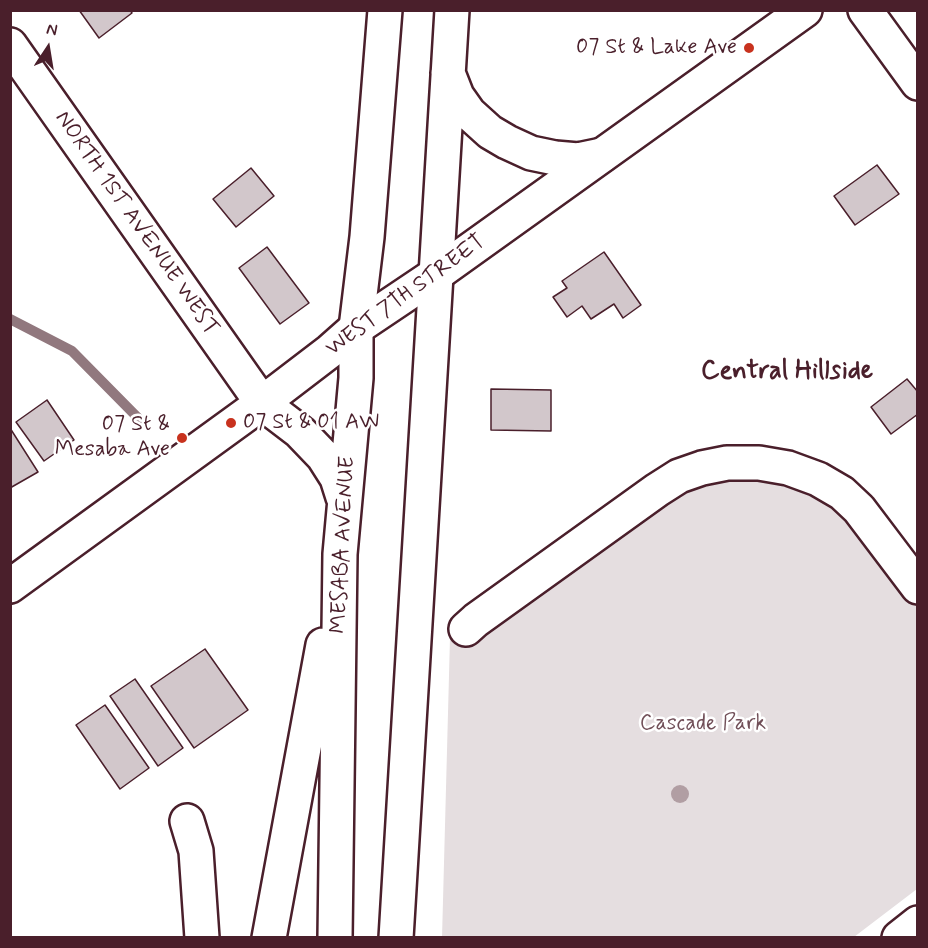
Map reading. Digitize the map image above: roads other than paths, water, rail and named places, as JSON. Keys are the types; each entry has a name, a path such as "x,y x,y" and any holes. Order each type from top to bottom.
{"main road":[{"name":"MESABA AVENUE","path":"334,938 340,554 356,378 356,328 367,237 385,10"},
{"path":"396,938 452,10"},
{"name":"WEST 7TH STREET","path":"10,586 262,403 356,328 435,275 805,10"},
{"path":"865,10 918,83"},
{"name":"NORTH 1ST AVENUE WEST","path":"10,45 262,403 300,432 323,456 337,478 344,503"},
{"path":"447,71 457,96 469,113 490,132 507,142 531,153 555,158 578,160 602,155"},
{"path":"466,629 679,476 727,463 759,463 788,468 818,479 842,493 859,509 918,587"},
{"path":"269,938 340,554"},
{"path":"187,821 196,851 202,938"},
{"path":"899,938 918,923"}],"waterway":[{"path":"10,319 72,351 144,424"}],"place":[{"name":"07 St & Lake Ave","path":"749,48"},
{"name":"07 St & 01 AW","path":"231,423"},
{"name":"07 St & Mesaba Ave","path":"182,438"}],"district":[{"name":"Central Hillside","path":"787,373"}],"park label":[{"name":"Cascade Park","path":"703,724"}]}
